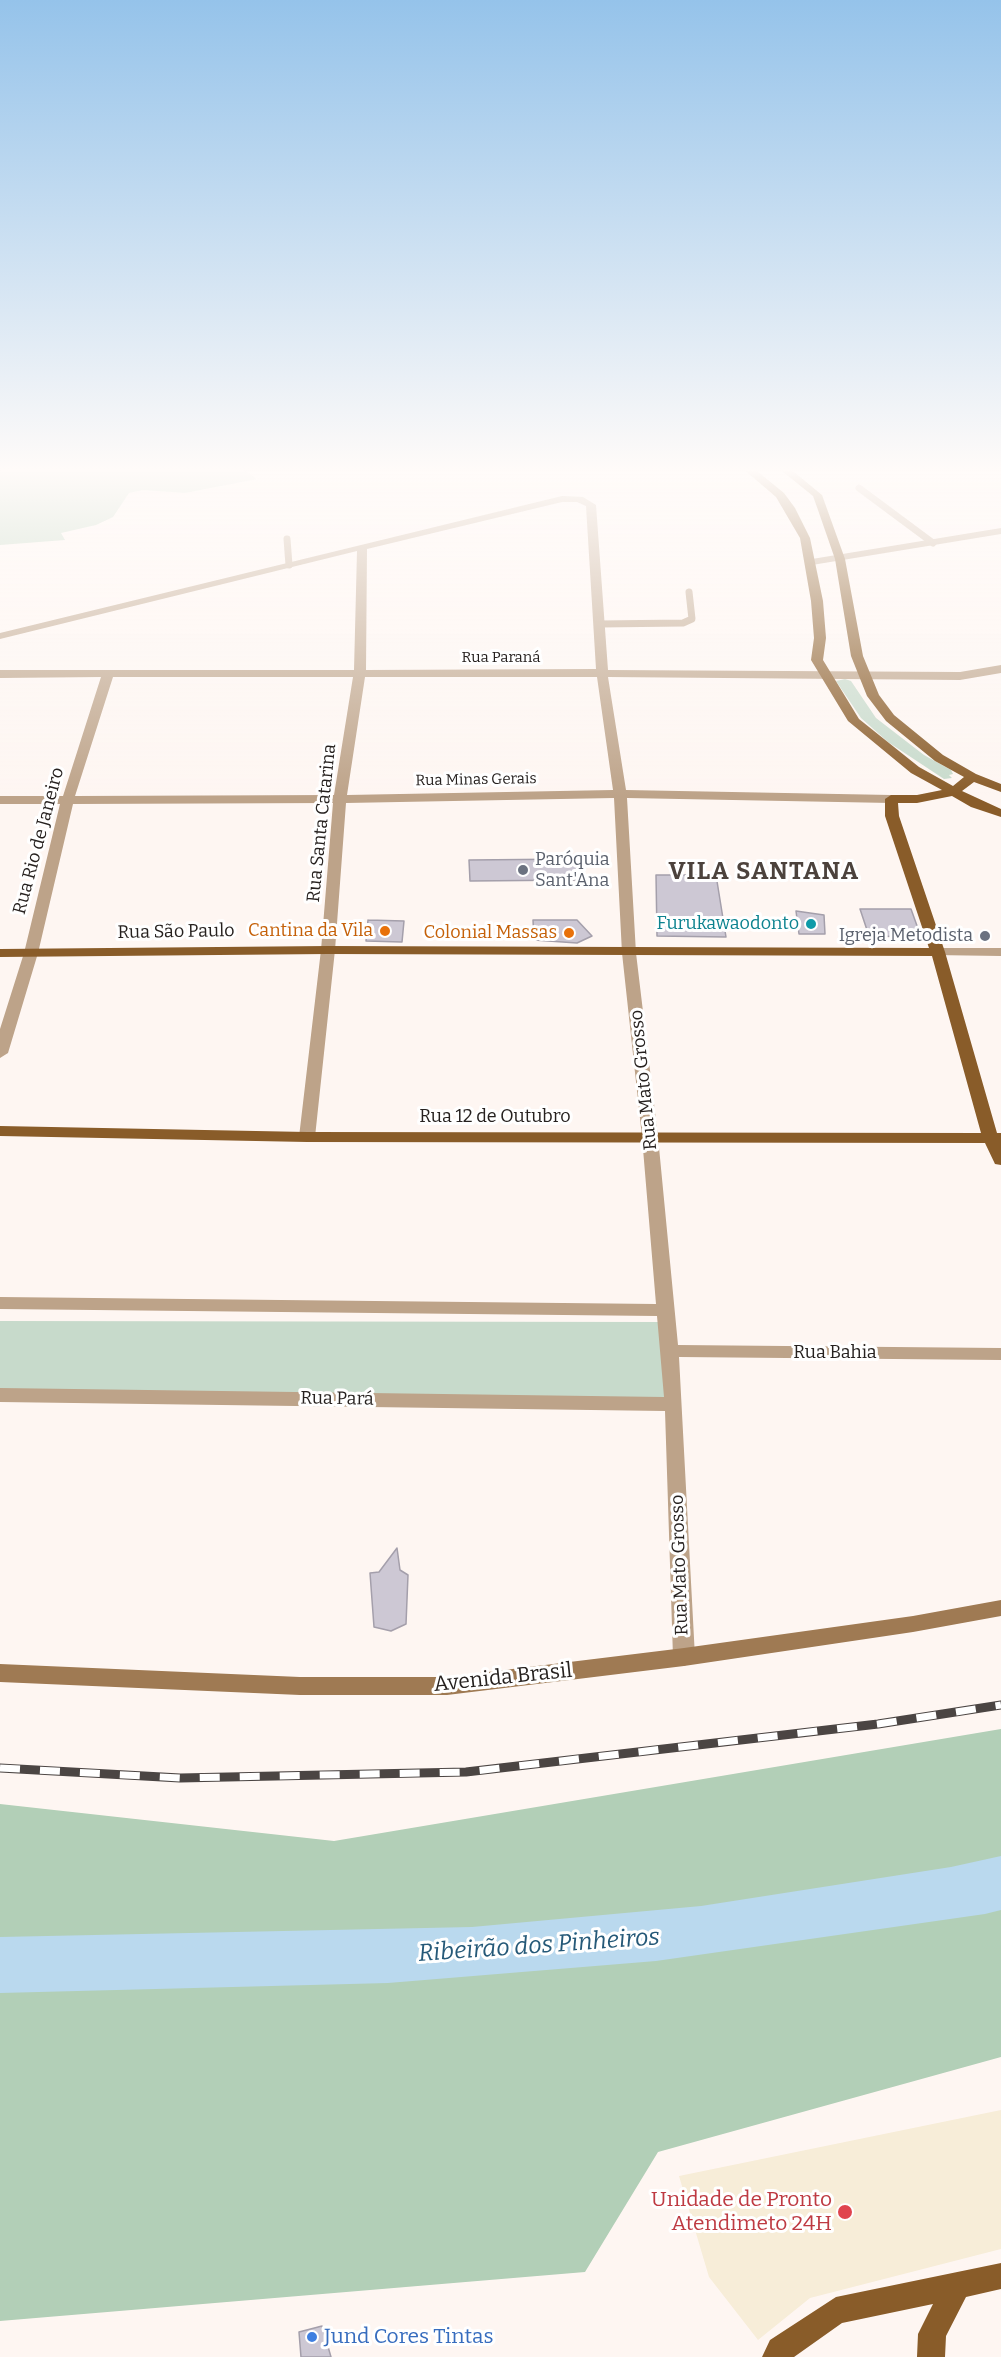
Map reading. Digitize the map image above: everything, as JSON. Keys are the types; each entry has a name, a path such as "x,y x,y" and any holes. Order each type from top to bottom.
{"main road":[{"path":"814,577 820,638 816,660 854,721 915,771 953,792 1001,813"},
{"path":"843,577 853,639 863,674 873,696 890,718 939,758 972,777 1001,788"},
{"path":"953,792 972,777"},
{"name":"Rua Minas Gerais","path":"891,799 917,799 953,792"},
{"path":"891,799 892,816 938,952 997,1139 1001,1160"},
{"name":"Rua São Paulo","path":"0,953 328,950 629,953 938,952"},
{"name":"Rua 12 de Outubro","path":"0,1131 307,1137 997,1139"},
{"name":"Avenida Brasil","path":"0,1673 277,1685 447,1686 684,1657 913,1624 1001,1608"},
{"path":"776,2357 780,2350 836,2311 1001,2276"},
{"path":"931,2357 932,2334 958,2284"}],"street":[{"path":"0,636 240,577"},
{"name":"Rua Santa Catarina","path":"307,1137 328,950 340,799 360,673 362,577"},
{"name":"Rua Mato Grosso","path":"596,577 602,673 620,794 629,953 650,1137 670,1351 684,1657"},
{"name":"Rua Paraná","path":"0,674 602,673 960,676 1001,669"},
{"name":"Rua Rio de Janeiro","path":"0,1053 31,953 68,799 108,675"},
{"name":"Rua Minas Gerais","path":"0,800 340,799 620,794 891,799"},
{"name":"Rua São Paulo","path":"938,952 1001,952"},
{"path":"0,1303 666,1310"},
{"name":"Rua Bahia","path":"670,1351 1001,1354"},
{"name":"Rua Pará","path":"0,1395 674,1404"}],"lane":[{"path":"599,624 683,623 692,619 689,592"}],"shaded area":[{"name":"Unidade de Pronto Atendimeto 24H","path":"1001,2110 1001,2249 810,2298 758,2340 709,2277 679,2176"}],"green space":[{"path":"845,679 851,681 876,718 924,755 951,770 953,774 949,775 952,778 944,779 888,742 861,718 836,681"},
{"path":"0,1321 660,1322 667,1402 0,1391"},
{"path":"1001,1729 1001,2057 658,2152 585,2272 0,2321 0,1804 334,1841"}],"water":[{"name":"Ribeirão dos Pinheiros","path":"1001,1856 1001,1910 656,1961 388,1983 0,1993 0,1937 472,1927 701,1906 951,1867"}],"building":[{"name":"Paróquia Sant'Ana","path":"576,859 577,880 470,881 469,860"},
{"path":"656,875 716,875 726,937 657,936"},
{"path":"860,909 911,909 921,937 869,936"},
{"name":"Furukawaodonto","path":"796,911 824,915 825,934 799,934"},
{"name":"Cantina da Vila","path":"368,920 404,921 402,942 366,941"},
{"name":"Colonial Massas","path":"533,920 577,920 592,936 577,943 534,940"},
{"path":"397,1548 400,1570 408,1575 406,1624 391,1631 374,1627 370,1573 379,1572"},
{"name":"Jund Cores Tintas","path":"322,2326 331,2357 301,2357 299,2332"}],"railway":[{"path":"0,1768 180,1778 466,1772 878,1724 1001,1705"}],"place":[{"name":"Paróquia Sant'Ana","path":"523,870"},
{"name":"Furukawaodonto","path":"811,924"},
{"name":"Cantina da Vila","path":"385,931"},
{"name":"Colonial Massas","path":"569,933"},
{"name":"Igreja Metodista","path":"985,936"},
{"name":"Unidade de Pronto Atendimeto 24H","path":"845,2212"},
{"name":"Jund Cores Tintas","path":"312,2337"}],"district":[{"name":"VILA SANTANA","path":"764,872"}]}
